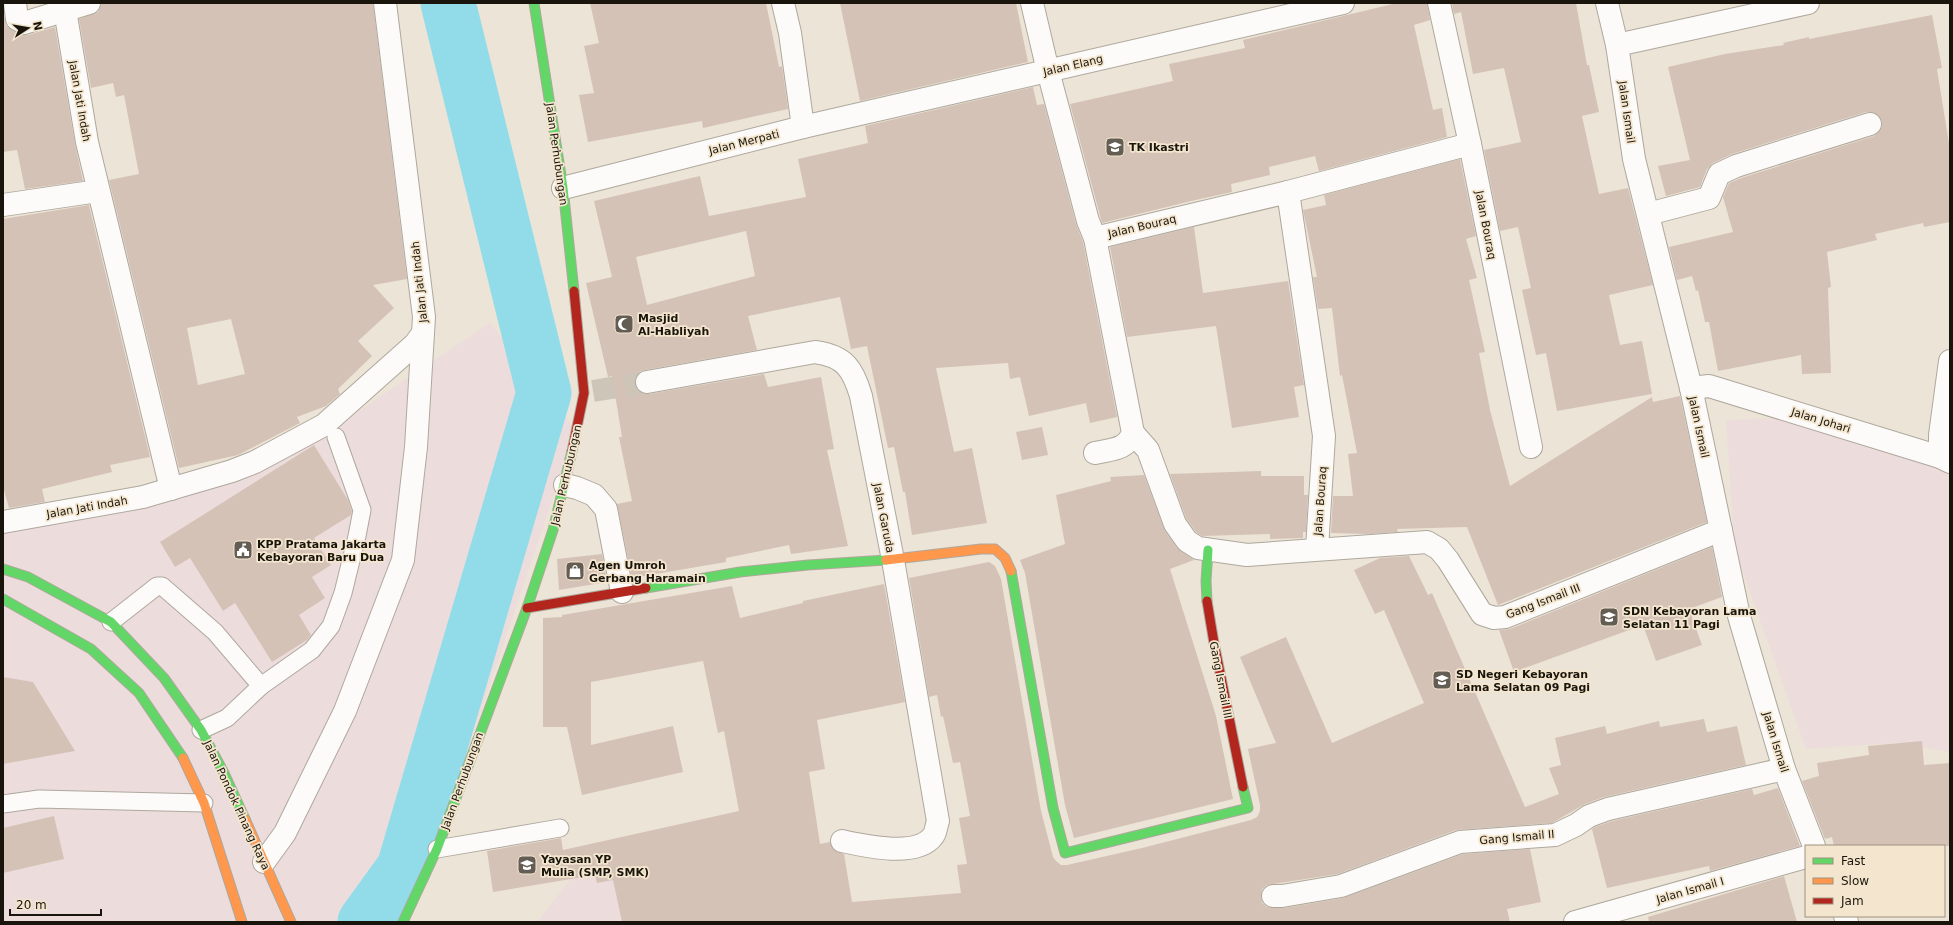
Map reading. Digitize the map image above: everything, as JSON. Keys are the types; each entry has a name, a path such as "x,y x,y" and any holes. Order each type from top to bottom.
{"street":[{"path":"15,3 17,19 24,23 90,3"},
{"name":"Jalan Jati Indah","path":"3,522 143,497 232,471 255,462 324,425 415,344 423,333 424,317 385,3"},
{"name":"Jalan Perhubungan","path":"403,922 437,849 527,608 553,530 589,392 563,188 534,3"},
{"path":"783,3 790,33 803,126"},
{"name":"Jalan Bouraq","path":"1032,3 1048,71 1095,238 1288,192 1470,144"},
{"name":"Jalan Elang","path":"803,126 1343,3"},
{"name":"Jalan Bouraq","path":"1439,3 1470,144 1531,447"},
{"name":"Jalan Ismail","path":"1607,3 1617,45 1634,159 1691,388 1739,616 1784,769 1814,845"},
{"path":"1617,45 1778,6 1808,3"},
{"name":"Jalan Jati Indah","path":"65,10 87,142 171,489"},
{"path":"1648,214 1709,198 1719,174 1736,166 1870,124"},
{"name":"Jalan Merpati","path":"563,188 803,126"},
{"path":"3,205 98,191"},
{"name":"Jalan Bouraq","path":"1288,192 1324,436 1317,549"},
{"path":"1095,238 1133,432 1130,440 1124,446 1095,452"},
{"path":"264,862 285,832 345,711 403,560 416,447 423,333"},
{"name":"Jalan Garuda","path":"527,608 740,572 808,565 892,560 861,396 856,379 849,367 838,358 828,354 815,352 647,382"},
{"path":"1945,459 1940,435 1950,361"},
{"name":"Jalan Johari","path":"1691,388 1709,386 1945,459"},
{"name":"Gang Ismail III","path":"1133,432 1148,450 1175,524 1181,535 1198,548 1247,555 1427,542 1439,549 1448,560 1482,614 1494,618 1505,617 1721,530"},
{"path":"566,484 594,496 606,509 622,592"},
{"name":"Gang Ismail III","path":"892,560 981,549 995,549 1005,558 1013,575 1053,808 1065,853 1248,808 1209,620 1206,580 1208,550"},
{"path":"842,841 886,848 922,846 934,836 938,822 892,560"},
{"name":"Jalan Pondok Pinang Raya","path":"3,569 28,577 111,622 164,678 201,730 224,773 291,922"},
{"path":"3,599 91,649 139,694 179,750 204,803 242,922"},
{"name":"Gang Ismail II","path":"1273,896 1282,896 1341,886 1460,842 1555,835 1576,825 1589,816 1608,809 1784,769"},
{"name":"Jalan Ismail I","path":"1575,922 1805,857"}],"lane":[{"path":"201,730 227,718 261,686 312,650 331,626 343,593 362,510 336,437"},
{"path":"111,622 157,586 162,586 215,632 261,686"},
{"path":"3,804 39,799 204,803"},
{"path":"437,849 560,828"}],"shaded area":[{"path":"490,323 576,430 478,720 397,922 3,922 3,523 314,441"},
{"path":"1780,418 1950,463 1950,752 1897,743 1806,749 1735,550 1726,420"},
{"path":"588,857 787,922 537,922"}],"building":[{"path":"101,3 373,3 407,279 373,285 394,308 358,341 372,356 338,389 340,394 326,406 297,417 300,423 238,455 179,468 109,180 139,174 124,95 116,97 113,83 91,88 79,19 98,12","holes":["231,319 245,374 198,385 187,328"]},
{"path":"590,3 766,3 779,67 782,66 788,109 703,128 702,121 588,142 579,95 594,93 584,46 599,43"},
{"path":"840,3 1016,3 1028,62 860,101"},
{"path":"1397,3 1427,3 1430,20 1414,25 1433,110 1442,108 1447,137 1319,171 1315,156 1269,167 1270,175 1231,184 1232,192 1102,223 1070,104 1173,81 1169,64 1245,48 1243,40"},
{"path":"1452,3 1576,3 1587,65 1589,65 1599,112 1582,116 1599,194 1628,188 1653,285 1609,295 1620,345 1642,341 1652,394 1557,411 1546,353 1536,355 1522,290 1531,288 1518,227 1500,231 1484,150 1521,142 1504,68 1473,74 1461,12 1454,14"},
{"path":"3,8 6,26 18,34 28,35 55,27 75,144 83,181 25,189 17,150 3,152"},
{"path":"1932,15 1942,68 1937,69 1950,150 1950,222 1924,227 1923,223 1875,234 1877,240 1827,252 1831,287 1828,288 1831,373 1802,374 1801,355 1718,371 1709,322 1705,322 1698,290 1696,291 1692,276 1677,280 1669,247 1733,232 1723,197 1729,183 1874,136 1879,132 1882,126 1882,121 1878,115 1872,112 1866,112 1732,154 1713,163 1707,169 1700,187 1666,196 1658,166 1690,160 1668,67 1725,54 1784,45 1783,43 1809,37 1809,39"},
{"path":"1033,87 1037,105 1044,104 1076,224 1083,242 1117,417 1090,423 1086,403 1029,416 1020,377 1010,379 1008,363 936,368 954,452 972,448 987,523 912,535 905,492 903,492 894,447 888,448 867,346 851,349 840,297 748,316 757,350 639,372 635,377 635,385 637,390 642,394 649,394 764,374 768,387 821,377 834,449 827,450 848,546 791,554 789,545 726,558 726,562 632,578 617,504 632,501 619,437 622,437 612,376 608,377 586,283 612,277 594,201 700,176 709,216 806,197 798,159 868,143 865,126","holes":["746,231 755,276 647,305 636,257"]},
{"path":"1460,159 1476,236 1466,239 1477,278 1469,280 1485,352 1479,353 1490,410 1510,486 1652,397 1653,402 1680,396 1707,522 1498,605 1467,527 1397,529 1398,532 1371,534 1331,533 1333,496 1353,496 1348,454 1357,453 1342,375 1340,376 1332,308 1318,309 1313,277 1317,277 1303,210 1326,205 1324,195"},
{"path":"89,205 150,457 110,465 112,472 42,489 45,502 9,508 3,486 3,219"},
{"path":"1194,227 1203,293 1288,281 1304,385 1294,387 1299,417 1232,428 1216,326 1127,337 1110,247"},
{"path":"1042,427 1048,455 1022,460 1016,432"},
{"name":"KPP Pratama Jakarta Kebayoran Baru Dua","path":"314,445 348,500 352,511 351,515 314,538 331,565 312,577 325,598 299,615 311,635 307,640 272,662 235,603 223,611 190,558 175,567 160,542"},
{"path":"1261,471 1261,476 1304,476 1304,495 1308,495 1306,532 1303,532 1303,538 1270,539 1270,534 1202,536 1196,532 1186,518 1170,474"},
{"path":"1144,475 1165,531 1177,548 1194,560 1170,569 1216,716 1233,799 1074,838 1065,805 1025,573 1020,560 1065,544 1056,495 1111,481 1110,477"},
{"name":"SDN Kebayoran Lama Selatan 11 Pagi","path":"1712,547 1722,597 1689,609 1702,645 1656,661 1643,625 1514,672 1499,630 1510,629"},
{"path":"602,554 607,582 559,590 557,559"},
{"path":"1409,556 1428,595 1432,593 1525,807 1559,794 1549,768 1561,765 1555,738 1605,726 1607,734 1659,721 1660,727 1704,719 1707,732 1737,726 1746,765 1604,797 1585,804 1552,823 1456,830 1338,874 1267,885 1262,889 1261,896 1262,903 1267,907 1273,908 1284,908 1343,898 1463,854 1530,849 1541,902 1507,909 1510,922 622,922 613,880 597,883 595,875 493,892 487,851 561,838 563,850 739,811 724,731 718,733 703,661 591,682 591,745 673,726 683,772 582,795 567,727 543,727 543,618 562,617 562,615 732,586 740,618 803,603 803,601 884,584 905,702 817,720 825,769 809,772 820,844 830,842 834,850 844,854 852,902 961,893 957,865 967,864 959,818 970,816 960,762 953,763 937,695 929,697 909,578 989,562 995,566 1001,579 1041,811 1053,857 1061,865 1067,865 1142,848 1251,820 1257,817 1260,811 1260,805 1248,749 1276,743 1240,657 1286,637 1332,743 1424,703 1384,610 1375,614 1354,570 1380,558"},
{"path":"3,677 33,682 75,751 3,764"},
{"path":"1922,741 1924,765 1950,763 1950,846 1834,845 1832,837 1825,839 1802,781 1819,776 1817,763 1869,755 1868,746"},
{"path":"1778,788 1800,846 1710,871 1709,866 1607,888 1592,829 1595,827 1612,821 1752,789 1754,795"},
{"path":"54,816 64,859 3,873 3,828"},
{"path":"1784,876 1797,922 1649,922 1648,917"}],"waterway":[{"path":"365,922 404,868 544,393 448,3"}],"tunnel":[{"path":"593,391 647,382"}],"traffic: fast":[{"path":"534,3 563,188 574,291"},
{"path":"403,922 437,849 527,608 553,530 572,451"},
{"path":"1207,601 1206,581 1208,550"},
{"path":"646,588 740,572 808,565 886,560"},
{"path":"3,569 28,577 111,622 164,678 201,730 224,773 245,819"},
{"path":"1011,571 1053,808 1065,853 1248,808 1243,787"},
{"path":"3,599 91,649 139,693 183,758"}],"traffic: slow":[{"path":"886,560 981,549 995,549 1005,558 1011,571"},
{"path":"183,758 204,803 242,922"},
{"path":"245,819 291,922"}],"traffic: jam":[{"path":"572,451 584,393 574,291"},
{"path":"527,608 646,588"},
{"path":"1207,601 1243,787"}],"place":[{"name":"TK Ikastri","path":"1115,147"},
{"name":"Masjid Al-Habliyah","path":"624,324"},
{"name":"KPP Pratama Jakarta Kebayoran Baru Dua","path":"243,550"},
{"name":"Agen Umroh Gerbang Haramain","path":"575,571"},
{"name":"SDN Kebayoran Lama Selatan 11 Pagi","path":"1609,617"},
{"name":"SD Negeri Kebayoran Lama Selatan 09 Pagi","path":"1442,680"},
{"name":"Yayasan YP Mulia (SMP, SMK)","path":"527,865"}]}
